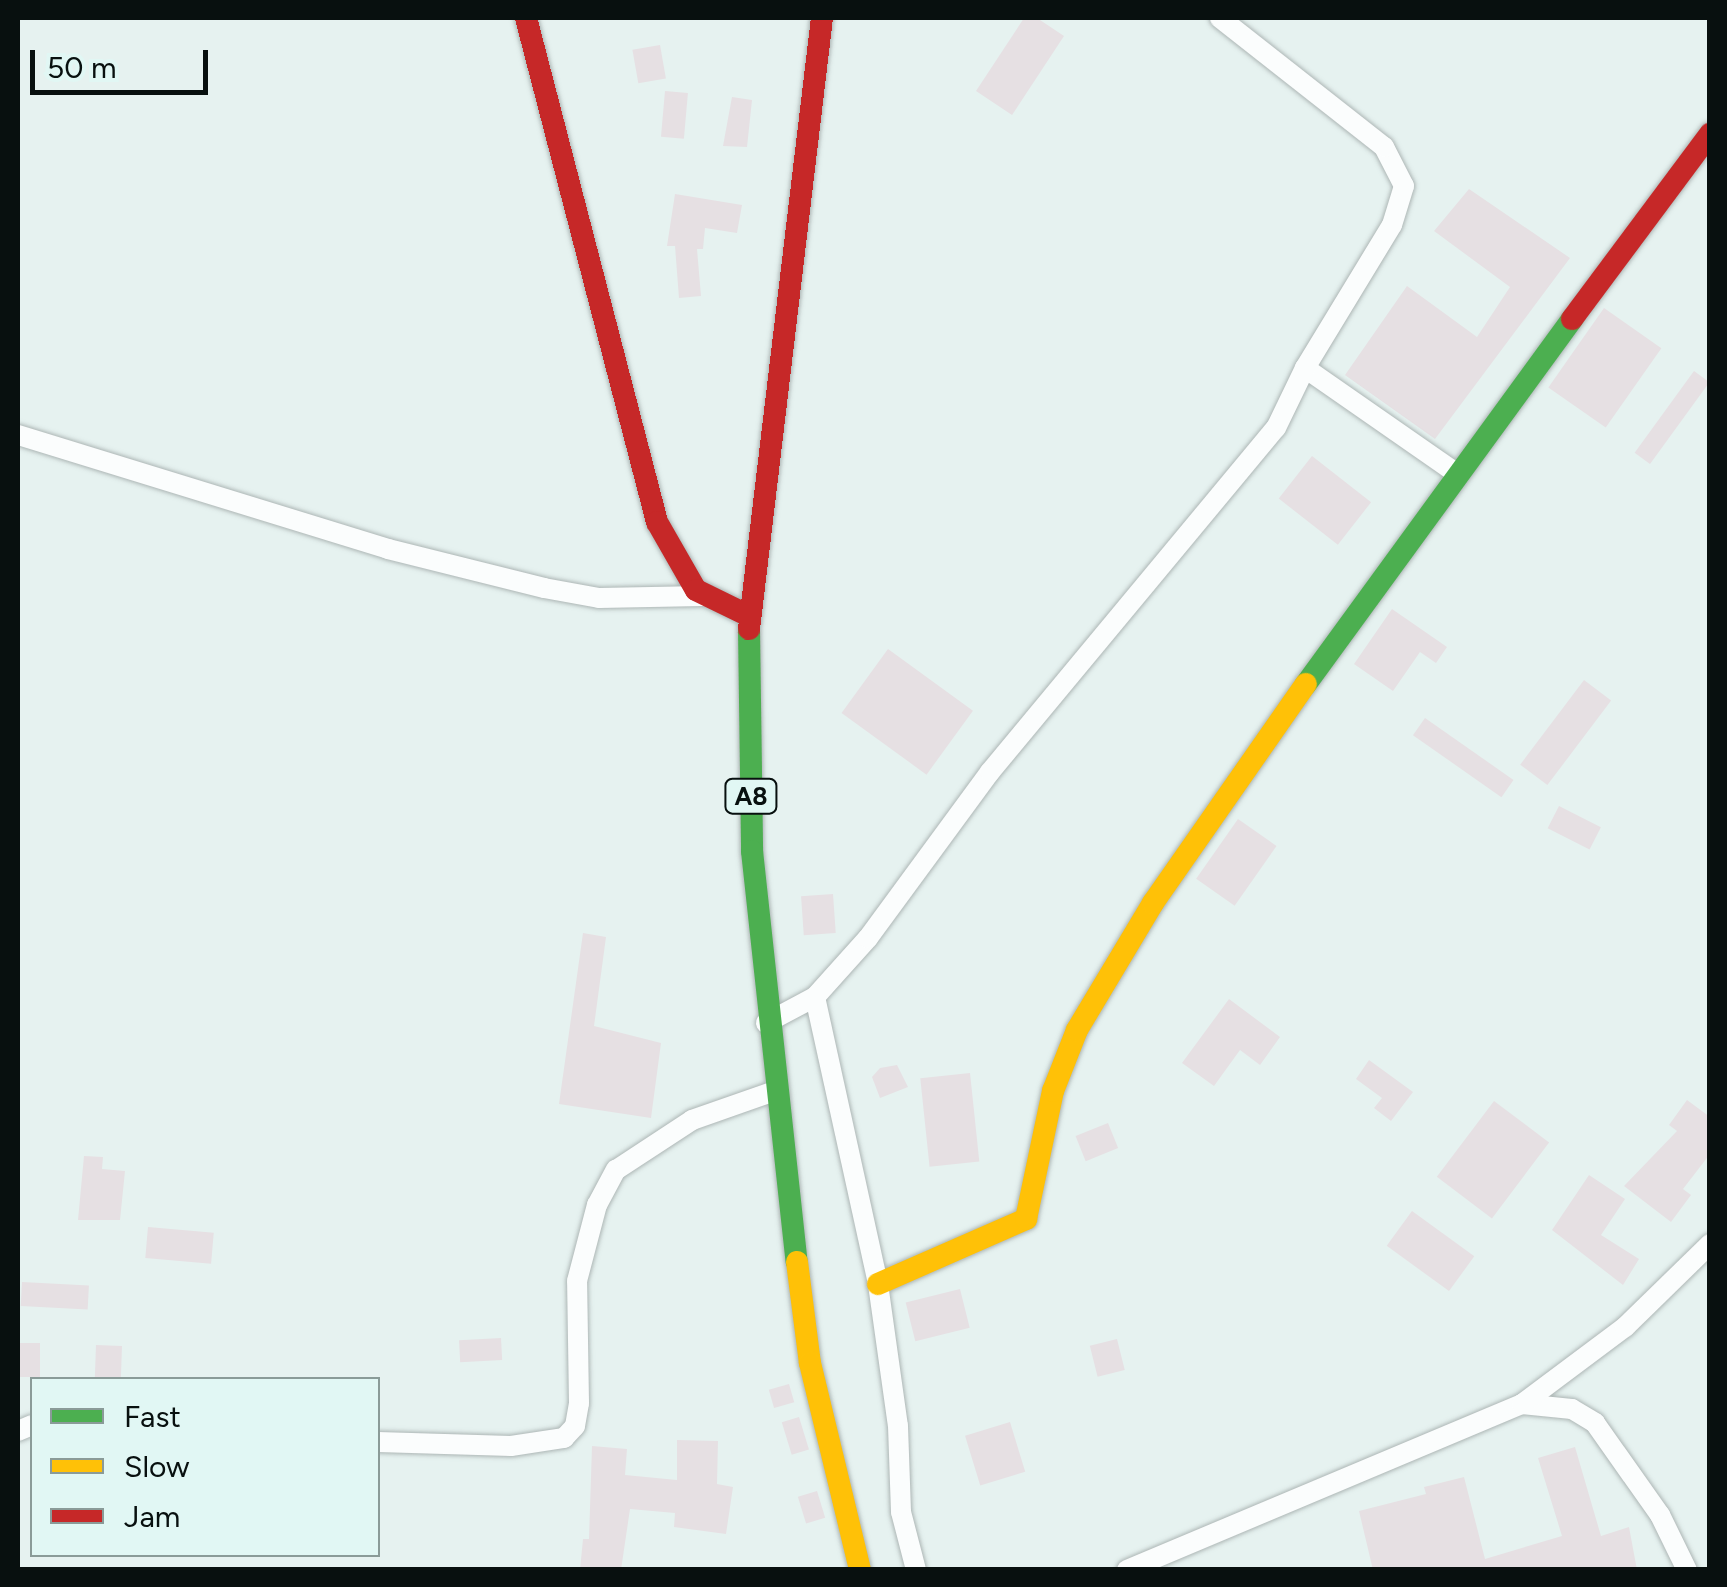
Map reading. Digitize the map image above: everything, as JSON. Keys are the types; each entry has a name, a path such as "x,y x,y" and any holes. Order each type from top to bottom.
{"street":[{"path":"526,18 657,522 677,564 704,596"},
{"name":"A8","path":"822,18 749,616 752,851 766,1023 810,1363 860,1570"},
{"path":"766,1023 815,997 868,938 990,772 1276,428 1304,368 1392,225 1404,186 1384,147 1220,18"},
{"path":"878,1284 1026,1220 1053,1091 1077,1030 1118,958 1224,798 1313,682 1456,472 1710,134"},
{"path":"1304,368 1456,472"},
{"path":"18,436 388,549 544,588 599,598 704,596 749,616"},
{"path":"815,997 878,1284 898,1426 901,1512 916,1570"},
{"path":"380,1442 511,1446 564,1438 575,1426 579,1404 577,1281 597,1206 616,1170 692,1120 775,1091"},
{"path":"1126,1570 1522,1404 1625,1326 1710,1244"},
{"path":"1522,1404 1572,1409 1595,1423 1660,1515 1687,1570"}],"building":[{"path":"1024,18 1037,18 1064,36 1012,115 976,91"},
{"path":"660,45 666,78 638,83 632,50"},
{"path":"665,91 688,93 684,139 661,137"},
{"path":"732,97 752,100 747,147 723,146"},
{"path":"1469,189 1570,258 1435,439 1345,375 1407,286 1477,337 1510,287 1434,231"},
{"path":"675,194 742,205 737,233 705,228 703,249 697,249 701,296 679,298 675,246 667,246"},
{"path":"1604,308 1661,348 1606,428 1548,387"},
{"path":"1694,371 1709,382 1650,464 1635,453"},
{"path":"1312,456 1371,502 1338,545 1279,499"},
{"path":"1392,609 1447,647 1436,663 1420,652 1393,691 1354,664"},
{"path":"888,649 973,711 927,775 842,713"},
{"path":"1584,680 1611,700 1547,785 1520,765"},
{"path":"1425,718 1513,780 1501,797 1413,735"},
{"path":"1559,806 1601,827 1590,850 1548,828"},
{"path":"1238,819 1277,846 1235,906 1196,879"},
{"path":"833,894 836,933 804,935 801,896"},
{"path":"583,933 606,937 594,1026 661,1043 651,1118 559,1104"},
{"path":"1229,999 1280,1037 1260,1065 1240,1050 1214,1086 1182,1063"},
{"path":"1369,1060 1413,1092 1391,1121 1374,1108 1382,1098 1356,1079"},
{"path":"897,1065 908,1087 880,1098 872,1077 880,1068"},
{"path":"970,1073 979,1162 930,1167 920,1078"},
{"path":"1687,1100 1710,1117 1710,1154 1683,1189 1691,1195 1671,1222 1624,1186 1677,1131 1669,1125"},
{"path":"1494,1101 1549,1143 1492,1218 1437,1177"},
{"path":"1108,1123 1118,1148 1086,1161 1076,1136"},
{"path":"84,1156 103,1157 102,1169 125,1171 120,1220 78,1220"},
{"path":"1589,1175 1625,1199 1601,1235 1639,1259 1623,1285 1552,1230"},
{"path":"1412,1211 1474,1256 1449,1291 1387,1246"},
{"path":"148,1227 214,1233 211,1264 145,1258"},
{"path":"22,1282 89,1286 88,1309 21,1306"},
{"path":"960,1289 970,1328 915,1341 906,1303"},
{"path":"501,1338 502,1360 460,1362 459,1340"},
{"path":"1117,1339 1125,1370 1098,1377 1090,1346"},
{"path":"18,1343 40,1343 40,1377 18,1377"},
{"path":"96,1345 122,1346 121,1377 95,1377"},
{"path":"789,1384 794,1402 774,1408 769,1390"},
{"path":"799,1417 809,1450 792,1455 782,1422"},
{"path":"1010,1422 1025,1472 980,1485 965,1436"},
{"path":"677,1440 718,1441 717,1484 733,1487 726,1534 674,1527 675,1513 630,1509 621,1570 580,1570 583,1539 589,1539 592,1446 627,1449 625,1475 677,1480"},
{"path":"1575,1447 1601,1536 1629,1527 1637,1570 1373,1570 1359,1511 1426,1494 1424,1487 1464,1477 1485,1559 1562,1536 1538,1458"},
{"path":"817,1491 825,1518 806,1524 798,1497"}],"traffic: fast":[{"path":"1306,684 1572,319"},
{"path":"749,629 752,851 797,1262"}],"traffic: slow":[{"path":"878,1284 1026,1219 1053,1091 1077,1030 1153,903 1306,684"},
{"path":"797,1262 810,1363 860,1570"}],"traffic: jam":[{"path":"526,18 657,522 696,590 749,616"},
{"path":"749,629 822,18"},
{"path":"1572,319 1710,134"}]}
